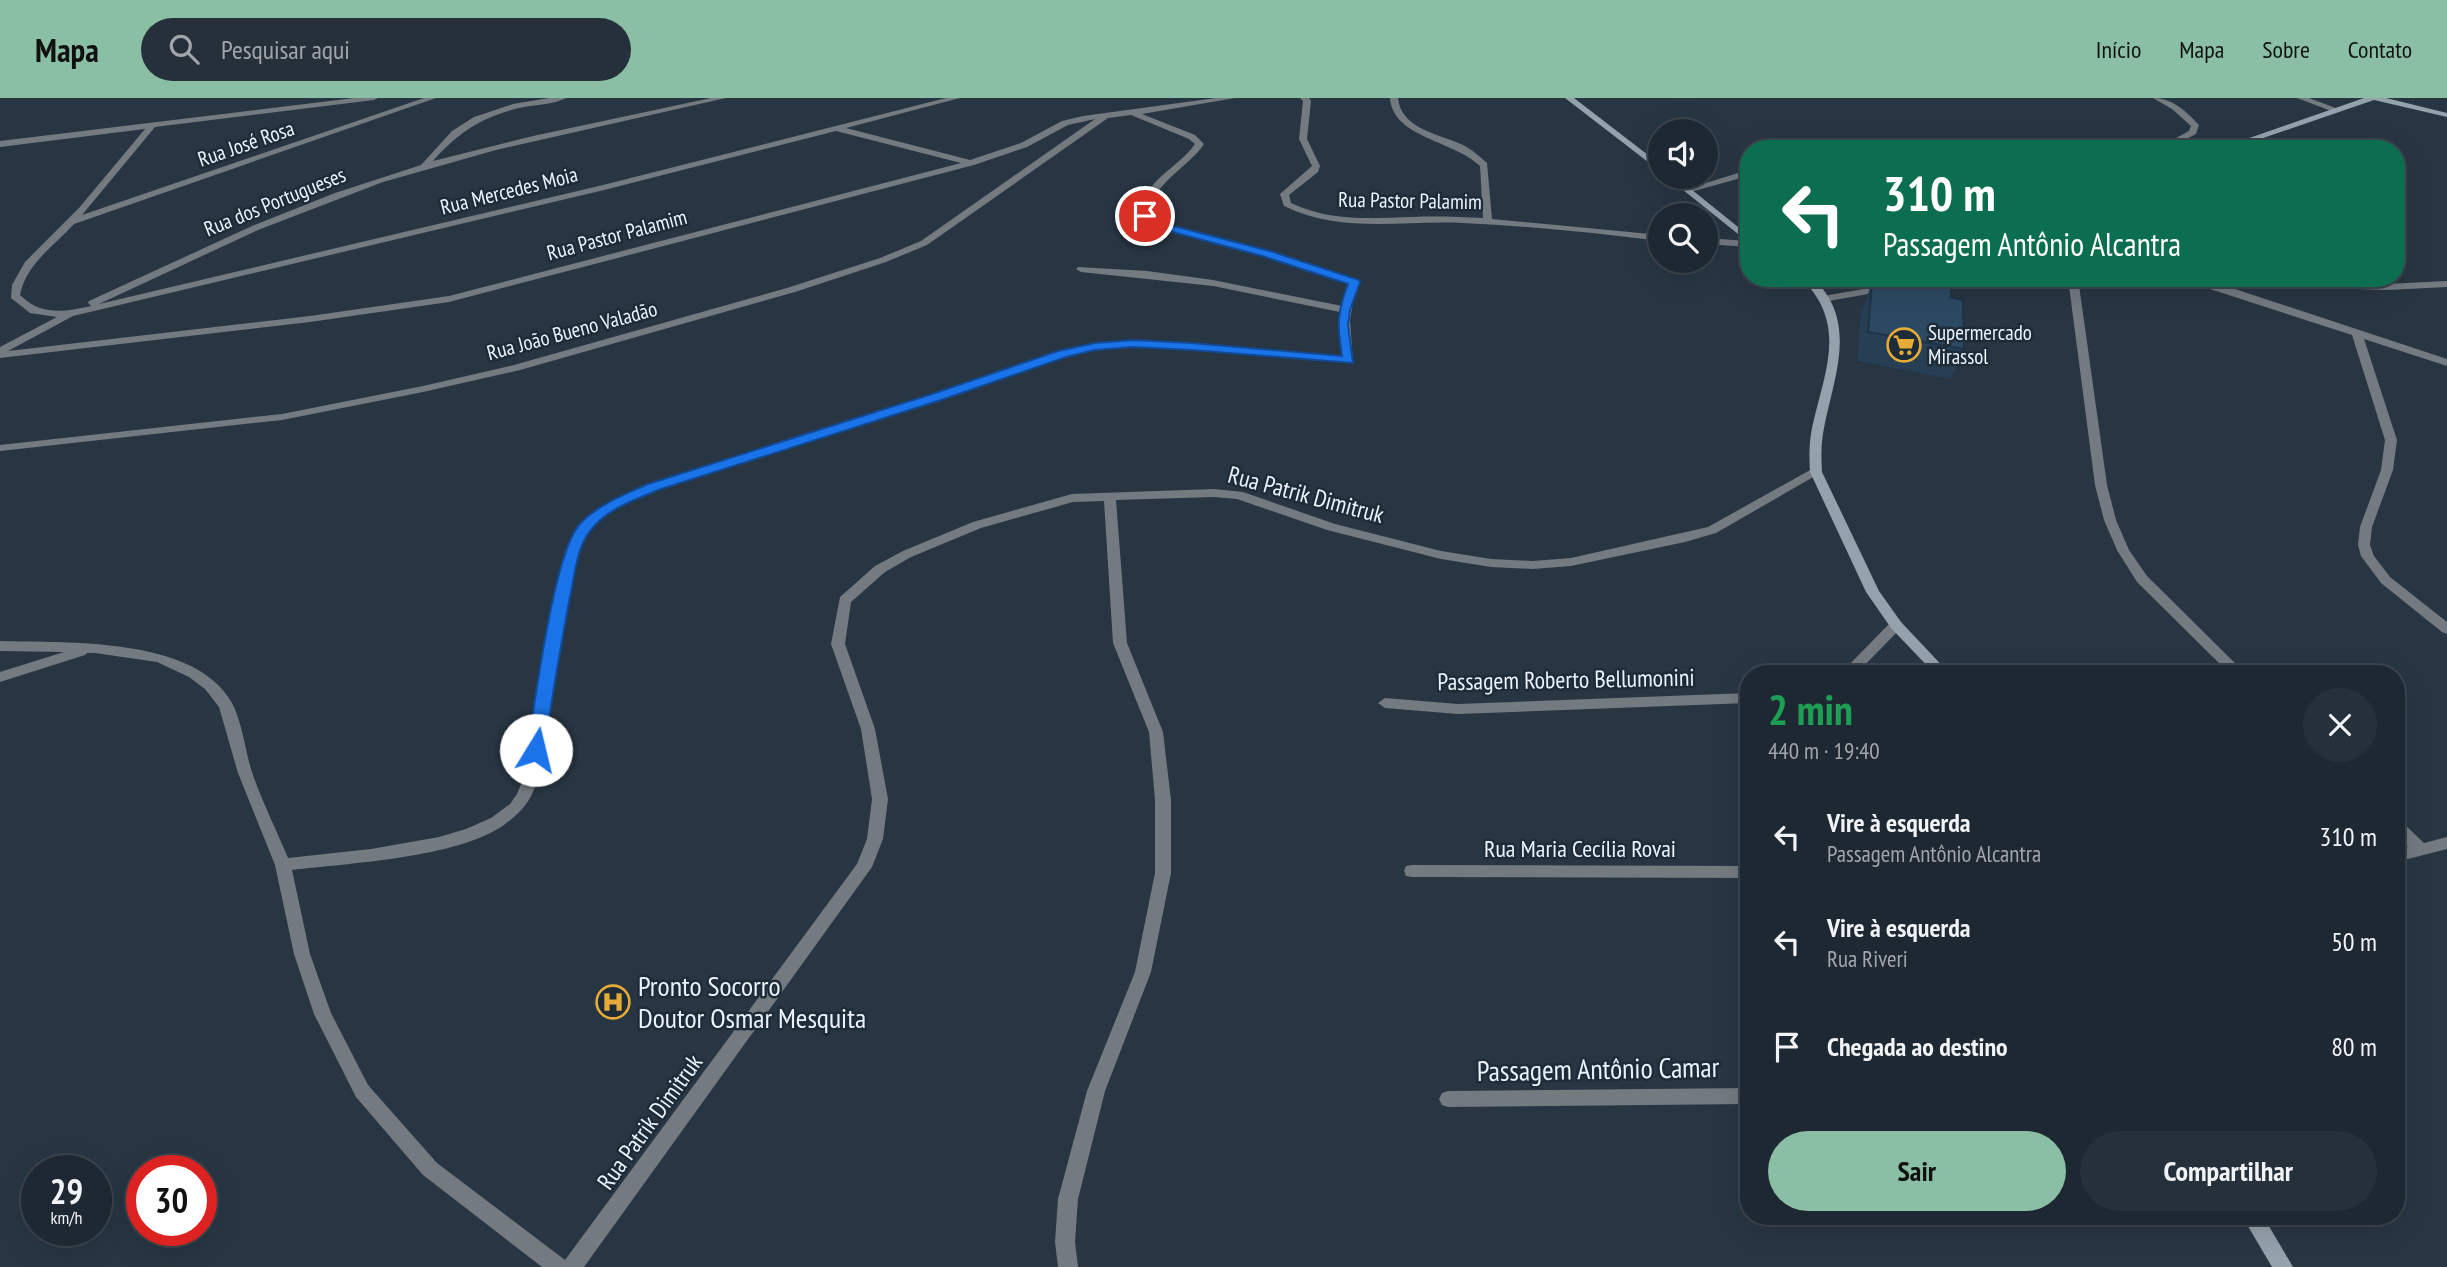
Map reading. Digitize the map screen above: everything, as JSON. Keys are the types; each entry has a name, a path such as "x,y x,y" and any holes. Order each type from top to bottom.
{"main road":[{"path":"1569,98 1648,159"},
{"path":"2249,140 2374,98 2444,115"},
{"path":"1687,190 1740,235"},
{"path":"1817,287 1835,321 1837,354 1813,454 1816,472 1873,592 1896,625 1934,665"},
{"path":"2257,1225 2283,1267"}],"street":[{"path":"0,144 374,98"},
{"name":"Rua José Rosa","path":"71,223 432,98"},
{"name":"Rua dos Portugueses","path":"0,353 69,314 198,253 423,167 444,143 469,123 503,111 562,98"},
{"path":"423,167 722,98"},
{"name":"Rua Mercedes Moia","path":"69,314 956,98"},
{"name":"Rua Pastor Palamim","path":"0,353 310,319 449,299 971,163 1024,145 1074,120 1231,98"},
{"name":"Rua Pastor Palamim","path":"1304,98 1307,101 1303,139 1316,166 1315,170 1284,194 1287,204 1314,216 1353,222 1427,219 1488,221 1648,237"},
{"path":"1394,98 1393,105 1401,119 1463,148 1484,166 1488,221"},
{"path":"2157,98 2175,107 2194,125 2193,132 2180,140"},
{"path":"2301,98 2337,110"},
{"path":"283,865 417,848 476,833 514,810 526,794 531,775 552,649 572,552 584,529 600,513 618,502 653,487 1063,354 1095,346 1191,346 1349,360 1343,325 1344,310 1355,282 1266,253 1149,221 1144,211 1151,195 1200,144 1192,137 1131,112"},
{"name":"Rua João Bueno Valadão","path":"0,447 282,417 359,402 516,368 791,290 883,260 924,243 1107,114"},
{"path":"69,314 26,309 15,296 16,285 35,257 71,223 152,126"},
{"path":"836,129 971,163"},
{"path":"1687,190 1740,175"},
{"path":"1718,241 1740,242"},
{"path":"1081,269 1148,273 1244,288 1344,310"},
{"path":"2405,286 2447,284"},
{"path":"1824,299 1883,287"},
{"path":"2074,287 2101,485 2110,520 2123,550 2142,579 2230,665"},
{"path":"2213,287 2447,363"},
{"path":"2319,287 2387,287"},
{"path":"2357,334 2391,440 2392,456 2365,530 2364,545 2367,556 2384,577 2447,629"},
{"name":"Rua Patrik Dimitruk","path":"572,1267 864,867 875,839 880,799 868,729 838,644 845,600 880,569 907,554 977,525 1072,498 1213,493 1239,495 1331,527 1441,555 1491,563 1533,565 1571,562 1712,530 1816,472"},
{"path":"1068,1267 1065,1242 1068,1199 1096,1091 1143,972 1163,873 1163,800 1156,732 1120,643 1110,495"},
{"path":"1856,665 1896,625"},
{"path":"0,646 95,648 160,659 194,674 210,685 226,705 244,773 283,865 302,954 319,1002 362,1091 430,1169 558,1267"},
{"path":"0,677 95,648"},
{"name":"Passagem Roberto Bellumonini","path":"1385,703 1458,709 1740,698"},
{"path":"2405,834 2421,849"},
{"path":"2405,853 2447,843"},
{"name":"Rua Maria Cecília Rovai","path":"1412,872 1740,872"},
{"name":"Passagem Antônio Camar","path":"1448,1099 1740,1096"}],"building":[{"path":"1872,287 1951,287 1951,297 1963,300 1964,349 1868,332"}],"place":[{"name":"Supermercado Mirassol","path":"1904,345"},
{"name":"Pronto Socorro Doutor Osmar Mesquita","path":"613,1002"}],"route":[{"path":"536,750 552,649 572,552 584,529 600,513 618,502 653,487 1063,354 1095,346 1191,346 1349,360 1343,325 1344,310 1355,282 1266,253 1158,225 1145,216"}]}
